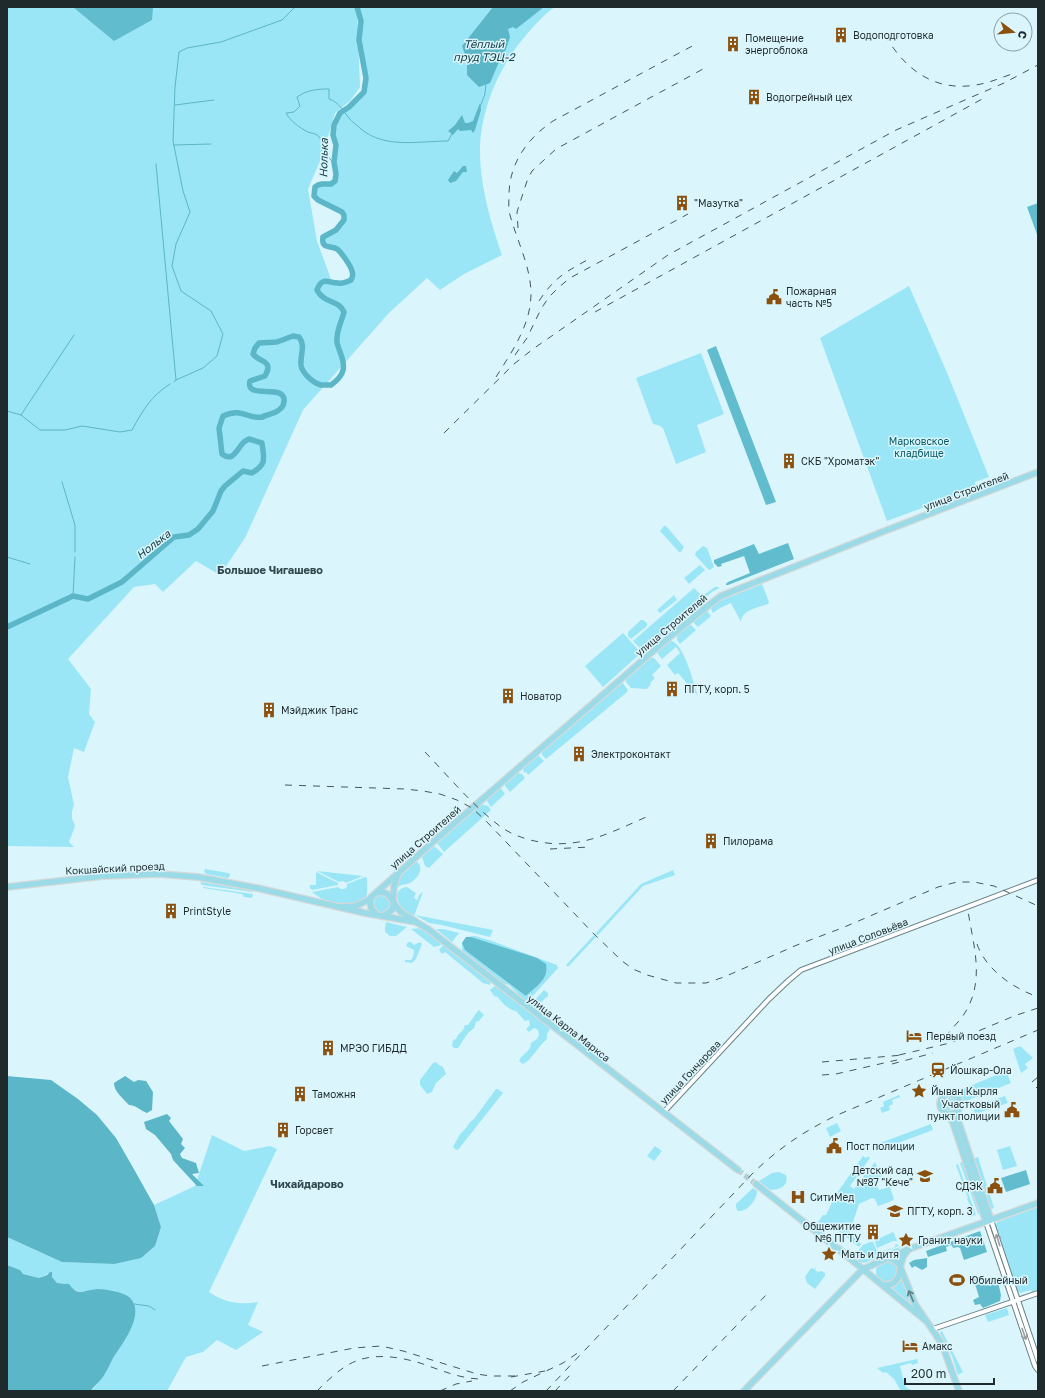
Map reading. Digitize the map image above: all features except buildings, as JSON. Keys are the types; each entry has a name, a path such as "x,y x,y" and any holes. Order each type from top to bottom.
{"main road":[{"name":"улица Строителей","path":"340,907 359,905 374,895 398,872 666,640 721,596 1038,472"},
{"path":"398,872 394,886 394,902 392,910 381,915 370,908 370,901 374,895 386,893 392,897 394,902 399,910 416,922"},
{"name":"Кокшайский проезд","path":"7,887 103,876 160,874 198,877 232,883 381,915"},
{"name":"улица Карла Маркса","path":"381,915 416,922 428,929 738,1170"},
{"path":"951,1094 957,1097 959,1102 958,1120 989,1221 953,1122 948,1114 940,1107 941,1100 945,1096 951,1094"},
{"path":"948,1114 952,1114 958,1110"},
{"path":"756,1184 863,1268 925,1320 933,1329 946,1353 959,1391"},
{"path":"744,1391 863,1268 909,1249 1038,1203"},
{"path":"884,1285 889,1285 896,1281 899,1277 903,1257 909,1249"},
{"path":"887,1258 895,1260 900,1268 915,1304 925,1320"},
{"path":"854,1261 860,1264 872,1265"},
{"path":"877,1280 874,1270 880,1261"}],"street":[{"name":"улица Соловьёва","path":"728,1043 769,999 801,970 1038,880"},
{"name":"улица Гончарова","path":"664,1113 728,1043"},
{"path":"989,1221 1038,1360"},
{"path":"989,1221 1013,1301 1037,1367"},
{"path":"933,1329 1038,1293"}],"green space":[{"path":"7,7 555,7 534,27 517,46 508,59 493,88 484,120 481,135 480,164 490,217 502,255 464,274 440,290 427,278 389,313 303,410 245,538 220,575 196,561 163,592 155,584 134,587 68,659 91,689 89,714 95,722 84,752 74,748 68,777 74,805 72,818 75,826 69,842 74,847 7,846","holes":["357,9 361,21 359,40 366,78 364,92 349,107 340,113 334,125 333,135 336,145 335,181 331,184 322,184 315,187 314,196 318,200 342,212 344,215 344,220 336,230 323,237 324,244 337,249 348,262 352,270 353,275 351,280 337,283 332,282 317,241 308,189 323,154 335,113 351,100 360,87"]},
{"name":"Марковское кладбище","path":"909,286 948,375 989,477 975,482 976,488 887,521 820,338"},
{"path":"701,353 724,414 697,425 706,452 676,464 663,428 653,424 636,378"},
{"path":"664,526 666,526 684,547 681,552 679,552 660,531"},
{"path":"703,546 707,548 714,567 710,570 695,555 696,552"},
{"path":"700,565 705,570 689,584 684,578"},
{"path":"762,584 769,602 768,604 747,612 742,618 741,622 731,603 713,613 711,609 713,605 719,601"},
{"path":"715,587 719,588 712,592 643,651 633,641 694,588 702,596"},
{"path":"674,595 677,600 660,613 657,610"},
{"path":"705,610 711,616 698,627 694,623 694,620"},
{"path":"641,620 647,623 647,626 631,639 628,636 628,632"},
{"path":"690,624 696,630 680,644 677,640 677,635"},
{"path":"623,633 641,653 603,687 585,666"},
{"path":"670,640 675,643 684,656 698,696 678,673 675,675 667,665 680,653 676,647 662,659 657,652"},
{"path":"651,658 654,658 661,666 652,675 655,678 650,683 651,684 647,689 631,688 626,682 626,679"},
{"path":"622,682 628,690 626,693 546,759 542,755 542,752"},
{"path":"538,755 544,761 528,775 526,772 524,773 523,768"},
{"path":"517,773 522,774 525,778 510,792 505,786 506,782"},
{"path":"500,787 505,794 491,807 487,801 487,798"},
{"path":"481,804 488,806 491,810 444,852 437,843"},
{"path":"434,846 443,854 429,868 425,866 422,857"},
{"path":"416,861 420,867 418,876 410,883 397,888 399,878"},
{"path":"205,869 228,873 230,876 228,878 206,874 204,872"},
{"path":"673,870 675,875 643,886 598,935 595,934 641,884"},
{"path":"317,871 363,876 346,883 343,881 339,882"},
{"path":"316,872 338,883 338,885 312,890 310,885 316,885"},
{"path":"365,877 367,878 367,895 362,901 357,903 338,904 326,901 312,892 338,887 344,889 347,887 347,884"},
{"path":"200,882 252,890 253,892 202,885"},
{"path":"203,887 253,894 252,898 244,897 242,894"},
{"path":"407,887 416,893 414,898 417,900 419,895 423,892 414,916 400,906 397,899 398,892"},
{"path":"382,895 388,898 391,904 388,910 382,913 376,910 373,904 376,898"},
{"path":"415,915 493,930 490,937 429,923"},
{"path":"386,922 407,927 396,936 390,936 385,932"},
{"path":"421,928 441,941 441,945 434,947 411,929"},
{"path":"436,929 443,929 459,933 452,942"},
{"path":"594,935 596,937 568,967 566,965"},
{"path":"475,936 557,965 558,968 529,1000 525,1001 509,985 503,983 462,951 462,943 466,937"},
{"path":"408,942 411,942 414,945 420,942 422,944 416,959 412,963 405,962 405,960 411,960 413,957 414,950 406,946"},
{"path":"443,945 455,952 474,968 476,972 490,980 490,985 483,983 445,952 442,954 439,950"},
{"path":"495,986 552,1029 550,1029 547,1034 547,1039 529,1060 523,1064 519,1061 530,1048 531,1043 537,1039 539,1035 538,1030 534,1028 529,1032 526,1029 530,1025 529,1020 525,1021 516,1011 508,1007 498,997 494,996 490,990"},
{"path":"544,990 548,993 548,996 540,1003 548,1010 548,1013 533,1002"},
{"path":"479,1010 484,1015 479,1021 476,1022 474,1028 468,1033 458,1048 454,1048 452,1046 453,1040 456,1039 465,1025 468,1025"},
{"path":"1020,1046 1033,1058 1025,1064 1028,1068 1021,1073 1013,1049"},
{"path":"436,1062 443,1067 446,1074 436,1083 432,1092 427,1094 420,1085 420,1080 433,1063"},
{"path":"1006,1071 1011,1083 966,1101 962,1100 960,1090"},
{"path":"496,1089 503,1093 458,1150 455,1149 453,1147 460,1134 474,1119"},
{"path":"899,1095 900,1097 892,1100 893,1104 889,1106 890,1110 882,1113 880,1108 884,1106 883,1102"},
{"path":"1005,1096 1008,1103 975,1114 973,1107"},
{"path":"947,1097 953,1097 957,1101 957,1107 953,1111 947,1111 943,1107 943,1101"},
{"path":"837,1123 841,1131 830,1137 826,1128"},
{"path":"931,1124 933,1130 882,1149 880,1143"},
{"path":"212,1135 244,1151 270,1146 277,1149 209,1292 227,1301 238,1303 258,1302 248,1325 263,1332 236,1350 217,1340 203,1352 186,1357 167,1391 91,1391 99,1382 97,1289 77,1291 65,1283 57,1283 52,1277 51,1272 39,1278 23,1274 20,1270 7,1265 7,1237 62,1262 114,1264 161,1227 154,1205 195,1186"},
{"path":"655,1146 662,1151 654,1161 647,1156"},
{"path":"1010,1146 1017,1166 1003,1170 997,1150"},
{"path":"863,1156 866,1158 868,1156 870,1158 850,1186 854,1189 875,1162 882,1176 875,1182 879,1190 890,1187 894,1199 878,1206 875,1199 872,1198 859,1204 853,1222 847,1229 861,1244 859,1247 831,1225 827,1224 822,1229 817,1226 823,1215 826,1215 835,1196"},
{"path":"978,1157 994,1208 990,1209 973,1159"},
{"path":"964,1161 982,1213 978,1214 960,1163"},
{"path":"958,1164 976,1215 969,1217 974,1213 967,1199 968,1198 956,1165"},
{"path":"779,1172 786,1175 787,1179 783,1187 770,1190 759,1181 772,1173"},
{"path":"753,1188 757,1191 757,1194 753,1202 745,1210 738,1211 736,1204"},
{"path":"1038,1207 1038,1291 1032,1293 1031,1290 1020,1293 1017,1291 995,1227 997,1222"},
{"path":"893,1232 897,1241 893,1241 877,1248 875,1242 876,1240"},
{"path":"873,1242 878,1253 895,1247 897,1244 899,1246 869,1257 855,1255 863,1245"},
{"path":"839,1244 854,1256 866,1259 900,1247 900,1249 864,1263 860,1262 839,1246"},
{"path":"887,1261 891,1262 897,1268 897,1276 891,1282 887,1283 883,1282 877,1276 876,1272 877,1268 883,1262"},
{"path":"816,1267 815,1270 825,1273 825,1276 815,1289 807,1283 805,1277 811,1268 814,1269"},
{"path":"901,1278 910,1303 891,1287 899,1283"},
{"path":"1007,1308 1009,1315 988,1322 985,1315"},
{"path":"942,1331 963,1372 958,1375 952,1356 940,1333"},
{"path":"917,1359 918,1363 900,1366 905,1386 911,1391 901,1391 894,1379 886,1372 883,1373 877,1368"}],"shaded area":[{"path":"73,7 153,7 152,20 114,41"},
{"path":"1038,203 1038,237 1027,207"},
{"path":"716,346 776,502 766,505 707,350"},
{"path":"788,543 794,559 728,585 726,584 728,582 750,573 744,556 721,564 722,566 718,567 714,563 714,560 754,544 759,554"},
{"path":"466,937 471,937 537,958 546,964 546,974 544,979 526,996 465,950 462,943"},
{"path":"1026,1170 1030,1184 1006,1192 1001,1178"},
{"path":"980,1231 987,1252 964,1260 960,1248 953,1248 952,1245 946,1247 947,1251 928,1257 926,1251"},
{"path":"927,1258 927,1267 922,1270 915,1266 912,1268 909,1263 914,1260"},
{"path":"976,1275 980,1277 983,1276 990,1286 992,1284 990,1280 997,1278 1001,1295 1000,1301 983,1308 980,1304 975,1305 973,1300 979,1297 972,1278"}],"water":[{"name":"Тёплый пруд ТЭЦ-2","path":"493,7 544,7 516,29 513,27 508,29 510,37 506,49 490,83 479,87 467,75 467,60 462,46"},
{"path":"480,103 481,110 473,133 471,130 460,131 458,129 453,135 448,131 455,125 462,115 465,123 473,121"},
{"path":"463,166 466,166 467,172 463,172 456,181 450,183 448,180 454,171 457,173"},
{"path":"7,1076 51,1080 78,1099 97,1115 116,1138 154,1205 161,1227 155,1246 141,1258 114,1264 62,1262 7,1237"},
{"path":"125,1076 134,1082 138,1080 146,1081 153,1092 152,1110 147,1113 129,1105 119,1095 114,1083"},
{"path":"167,1114 171,1118 169,1121 183,1139 181,1144 185,1148 180,1154 182,1158 196,1163 199,1173 192,1174 204,1186 197,1186 173,1160 171,1154 155,1135 146,1129 144,1122"},
{"path":"7,1265 20,1270 23,1274 39,1278 52,1272 52,1277 57,1283 69,1284 78,1292 97,1289 114,1291 126,1295 134,1304 134,1320 127,1337 99,1382 91,1391 7,1391"}],"waterway":[{"path":"176,380 203,368 217,356 223,334 211,311 181,291 172,266 176,244 190,212 183,191 173,141 175,87 179,52 187,48 221,42 282,20 295,7"},
{"name":"Нолька","path":"264,416 279,410 283,405 284,397 277,392 256,391 249,385 250,381 265,376 268,367 265,362 253,354 259,343 277,342 293,336 299,337 302,344 301,365 303,371 308,377 321,385 331,385 339,378 343,370 343,362 337,343 337,338 344,312 338,305 323,298 317,290 323,282 343,283 351,280 352,278 353,273 341,253 337,249 325,245 323,241 323,237 336,230 344,220 344,215 342,212 318,200 314,196 315,187 322,184 331,184 335,181 336,174 334,162 336,145 333,135 334,125 340,113 349,107 364,92 366,78 359,40 361,21 357,7"},
{"path":"480,107 485,94 486,84"},
{"path":"335,164 329,158 320,138 316,134 308,132 299,126 290,119 286,113 294,112 300,106 297,97 308,91 329,89 329,99 338,104 350,119 361,129 370,135 391,142 448,141 452,134"},
{"path":"175,105 214,100"},
{"path":"174,145 211,144"},
{"path":"156,164 176,380 174,382"},
{"path":"7,411 21,415 74,335"},
{"path":"21,415 40,430 65,430 82,426 120,432 132,430 148,404 158,393 170,384"},
{"name":"Нолька","path":"7,627 73,596 88,599 122,582 174,537 189,535 198,529 213,511 221,491 225,486 243,471 252,473 257,470 263,461 262,443 249,439 244,442 232,456 230,457 222,454 219,428 223,416 240,413 253,417 263,417"},
{"path":"62,482 75,525 75,552"},
{"path":"7,557 30,564"},
{"path":"73,596 75,557"},
{"path":"134,1304 149,1306 155,1310"}],"tunnel":[{"path":"738,1170 756,1184"}],"railway":[{"path":"885,35 902,59 912,68 923,76 947,85 976,85 990,82 1012,74"},
{"path":"496,377 524,328 530,305 531,294 529,274 510,215 509,207 510,182 513,171 522,152 528,143 553,121 698,43"},
{"path":"444,433 514,364 533,349 668,255 896,130 1004,83 1038,65"},
{"path":"518,228 517,212 527,181 532,171 556,149 703,69"},
{"path":"595,312 984,98"},
{"path":"515,355 527,338 541,309 549,297 570,278 688,214"},
{"path":"539,301 555,281 589,259"},
{"path":"425,752 491,819 508,832 525,839 553,844 581,842 612,832 651,815"},
{"path":"285,785 405,789 440,794 457,800 472,808 486,821 593,933 622,961 633,969 647,975 676,983 706,983 724,977 938,887 957,882 974,882 994,886 1038,906"},
{"path":"550,849 590,847"},
{"path":"945,1037 966,1011 972,999 975,987 975,949 968,911"},
{"path":"977,944 987,962 1002,977 1019,989 1038,997"},
{"path":"899,1055 950,1043 1014,1016 1038,1008"},
{"path":"546,1391 753,1173 782,1148 802,1134 835,1116 1038,1030"},
{"path":"892,1064 933,1053"},
{"path":"822,1062 903,1055"},
{"path":"822,1075 836,1074 897,1060"},
{"path":"1032,1082 1038,1077"},
{"path":"673,1391 769,1292"},
{"path":"262,1366 354,1348 381,1346 403,1351 477,1374 490,1376 517,1376"},
{"path":"510,1391 523,1382 563,1363 579,1352"},
{"path":"317,1391 340,1370 356,1361 372,1357 404,1359 458,1376 482,1379"},
{"path":"511,1377 545,1371"},
{"path":"555,1391 572,1373"},
{"path":"440,1391 456,1384 472,1381"}],"place":[{"name":"Водоподготовка","path":"841,35"},
{"name":"Помещение энергоблока","path":"733,44"},
{"name":"Водогрейный цех","path":"754,97"},
{"name":"\"Мазутка\"","path":"682,203"},
{"name":"Пожарная часть №5","path":"774,297"},
{"name":"СКБ \"Хроматэк\"","path":"789,461"},
{"name":"ПГТУ, корп. 5","path":"672,689"},
{"name":"Новатор","path":"508,696"},
{"name":"Мэйджик Транс","path":"269,710"},
{"name":"Электроконтакт","path":"579,754"},
{"name":"Пилорама","path":"711,841"},
{"name":"PrintStyle","path":"171,911"},
{"name":"Первый поезд","path":"914,1036"},
{"name":"МРЭО ГИБДД","path":"328,1048"},
{"name":"Йошкар-Ола","path":"938,1070"},
{"name":"Йыван Кырля","path":"919,1091"},
{"name":"Таможня","path":"300,1094"},
{"name":"Участковый пункт полиции","path":"1012,1110"},
{"name":"Горсвет","path":"283,1130"},
{"name":"Пост полиции","path":"834,1146"},
{"name":"Детский сад №87 \"Кече\"","path":"925,1176"},
{"name":"СДЭК","path":"995,1186"},
{"name":"СитиМед","path":"798,1197"},
{"name":"ПГТУ, корп. 3","path":"895,1211"},
{"name":"Общежитие №6 ПГТУ","path":"873,1232"},
{"name":"Гранит науки","path":"906,1240"},
{"name":"Мать и дитя","path":"829,1254"},
{"name":"Юбилейный","path":"957,1280"},
{"name":"Амакс","path":"910,1346"}],"district":[{"name":"Большое Чигашево","path":"270,569"},
{"name":"Чихайдарово","path":"307,1183"}]}
